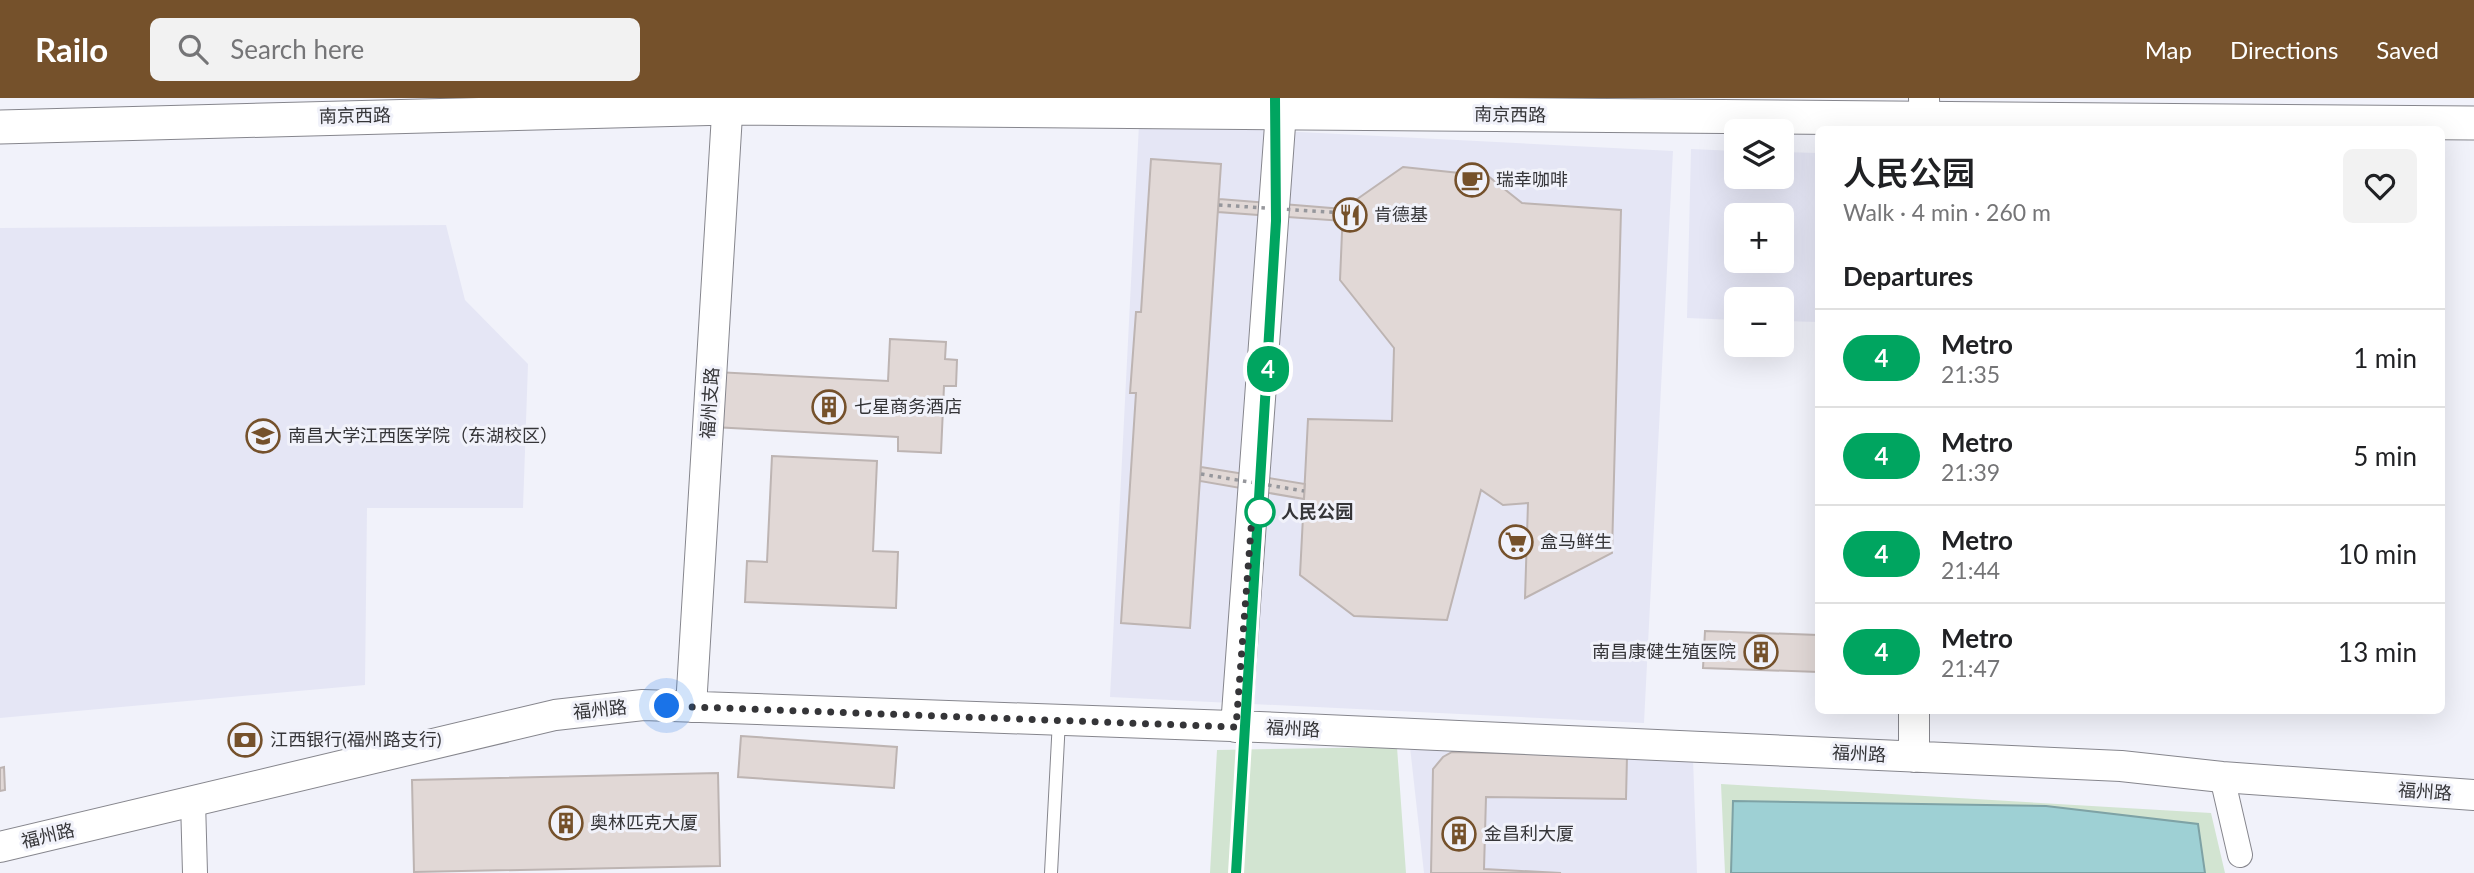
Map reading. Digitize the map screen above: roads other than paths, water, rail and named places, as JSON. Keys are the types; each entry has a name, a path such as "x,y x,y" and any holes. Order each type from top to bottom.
{"main road":[{"name":"南京西路","path":"0,127 323,107 728,103 1282,105 2474,123"}],"street":[{"name":"福州支路","path":"691,707 728,103"},
{"path":"1236,727 1282,105"},
{"name":"福州路","path":"0,847 555,715 643,705 1236,727 2121,766 2221,777 2474,795"},
{"path":"1914,714 1914,757"},
{"path":"2221,777 2240,855"},
{"path":"193,801 195,873"}],"lane":[{"path":"1051,873 1059,720"}],"water":[{"path":"1733,801 2046,806 2198,824 2205,873 1731,873"}],"metro line":[{"name":"4","path":"1236,873 1276,221 1275,98"}],"place":[{"name":"瑞幸咖啡","path":"1472,180"},
{"name":"肯德基","path":"1350,215"},
{"name":"七星商务酒店","path":"829,407"},
{"name":"南昌大学江西医学院（东湖校区）","path":"263,436"},
{"name":"人民公园","path":"1260,512"},
{"name":"盒马鲜生","path":"1516,542"},
{"name":"南昌康健生殖医院","path":"1761,652"},
{"name":"江西银行(福州路支行)","path":"245,740"},
{"name":"奥林匹克大厦","path":"566,823"},
{"name":"金昌利大厦","path":"1459,834"}]}
